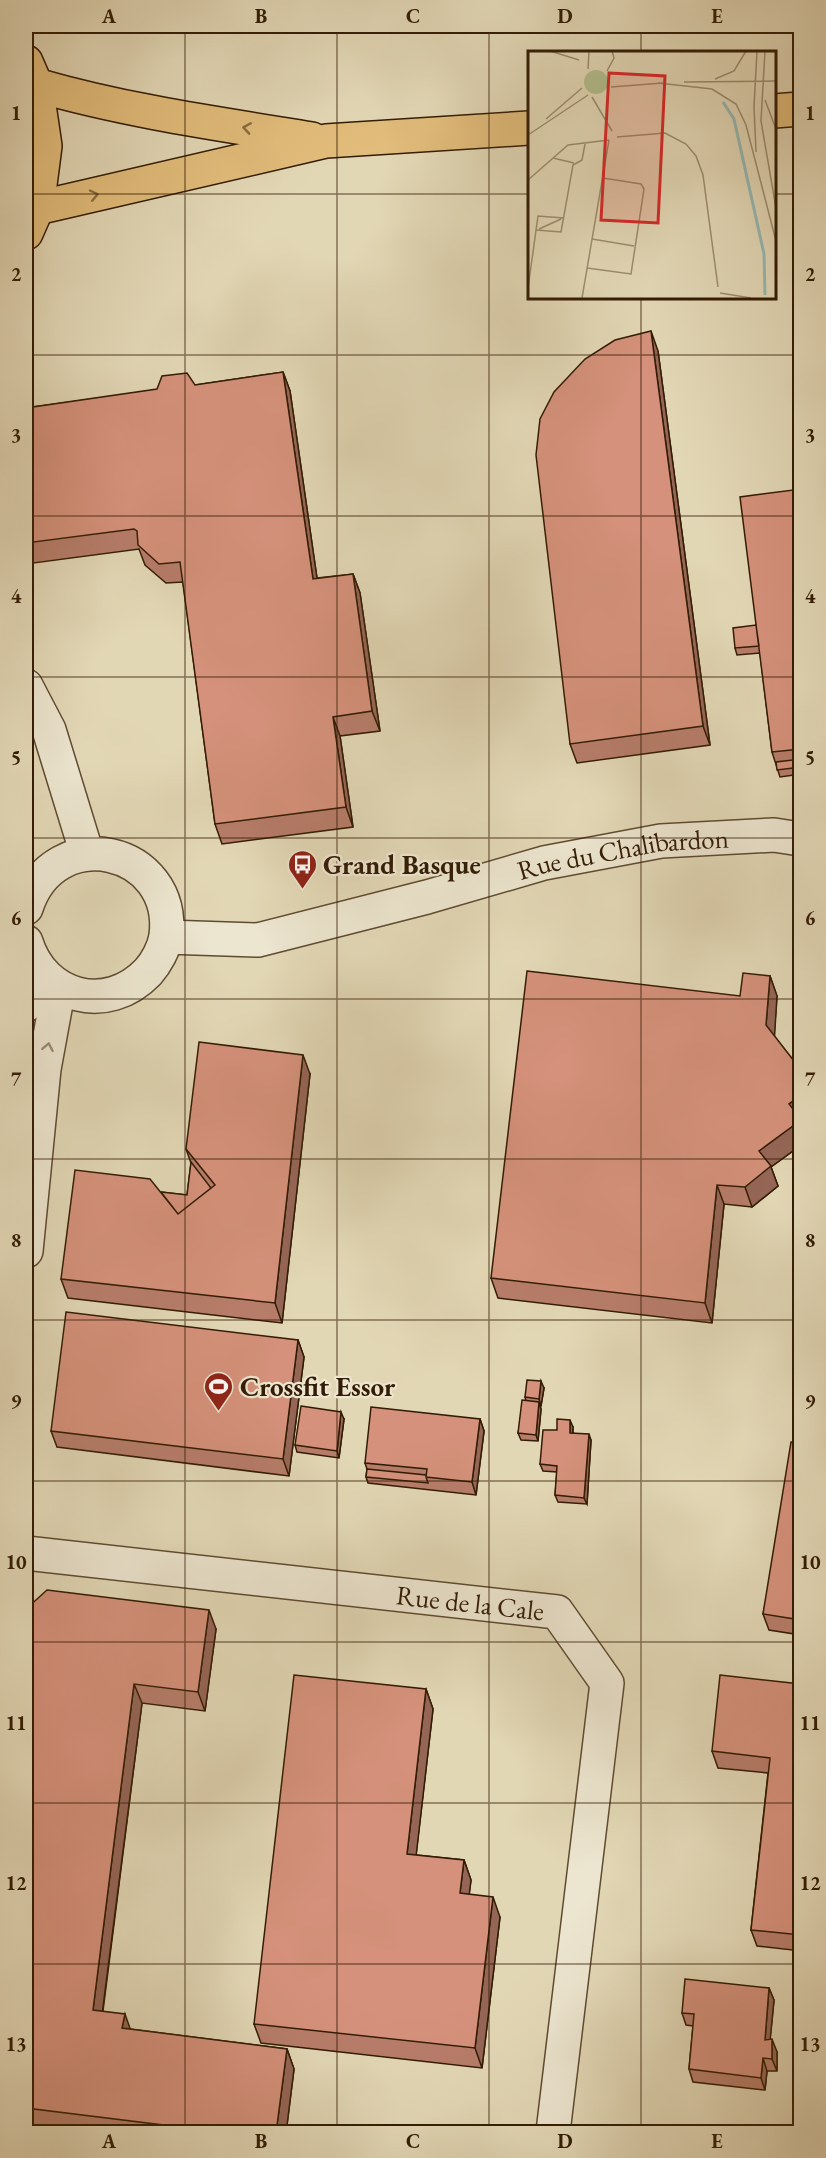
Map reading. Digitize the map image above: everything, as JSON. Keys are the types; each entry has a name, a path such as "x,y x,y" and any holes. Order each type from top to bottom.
{"main road":[{"path":"31,74 75,97 147,112 326,141"},
{"path":"31,74 45,146 31,221 326,141 528,128"},
{"path":"775,111 801,109"},
{"path":"775,117 801,119"}],"street":[{"path":"26,686 49,730 87,854"},
{"name":"Rue du Chalibardon","path":"166,938 258,940 427,897 544,863 661,841 774,836 801,839"},
{"path":"26,908 31,891 45,873 64,860 87,854 109,854 130,862 147,876 160,894 166,915 166,938 156,963 138,982 113,994 86,997 56,986 39,971 29,955 26,942"},
{"path":"26,1005 56,986"},
{"path":"26,1251 44,1069 56,986"},
{"name":"Rue de la Cale","path":"26,1553 557,1612 607,1683 553,2133"}],"building":[{"path":"651,331 703,726 570,744 536,455 540,419 554,392 585,359 615,340"},
{"path":"283,372 313,579 353,574 372,711 333,717 346,807 215,824 180,562 159,564 138,545 137,531 134,529 26,543 26,408 157,389 162,376 187,373 195,385"},
{"path":"801,489 801,749 772,752 740,497"},
{"path":"756,625 759,646 735,648 733,628"},
{"path":"801,759 801,767 777,770 776,762"},
{"path":"527,971 740,996 743,973 770,976 766,1025 801,1070 801,1095 789,1104 801,1120 759,1151 771,1166 745,1187 717,1185 705,1303 491,1278"},
{"path":"199,1042 303,1055 275,1303 61,1279 75,1170 150,1179 178,1214 215,1185 186,1149"},
{"path":"191,1162 211,1188 178,1214 161,1192 187,1195"},
{"path":"66,1312 298,1340 283,1459 51,1431"},
{"path":"527,1380 541,1381 539,1399 525,1397"},
{"path":"522,1400 539,1402 536,1435 518,1433"},
{"path":"301,1406 341,1412 337,1451 295,1445"},
{"path":"371,1407 480,1419 472,1482 426,1477 427,1469 365,1463"},
{"path":"557,1419 570,1420 570,1433 589,1434 584,1498 555,1495 557,1466 540,1464 543,1430 557,1430"},
{"path":"791,1442 801,1443 801,1620 763,1614"},
{"path":"367,1469 426,1475 428,1483 366,1477"},
{"path":"47,1590 209,1610 198,1692 134,1684 93,2010 125,2014 122,2028 287,2049 276,2133 162,2133 163,2125 26,2108 26,1609"},
{"path":"294,1675 426,1689 407,1854 464,1860 460,1893 493,1897 475,2048 254,2024"},
{"path":"720,1675 801,1684 801,1935 751,1930 770,1758 712,1751"},
{"path":"685,1979 769,1988 765,2040 772,2039 772,2059 763,2058 761,2078 689,2069 694,2014 682,2013"}],"place":[{"name":"Grand Basque","path":"302,890"},
{"name":"Crossfit Essor","path":"219,1412"}]}
